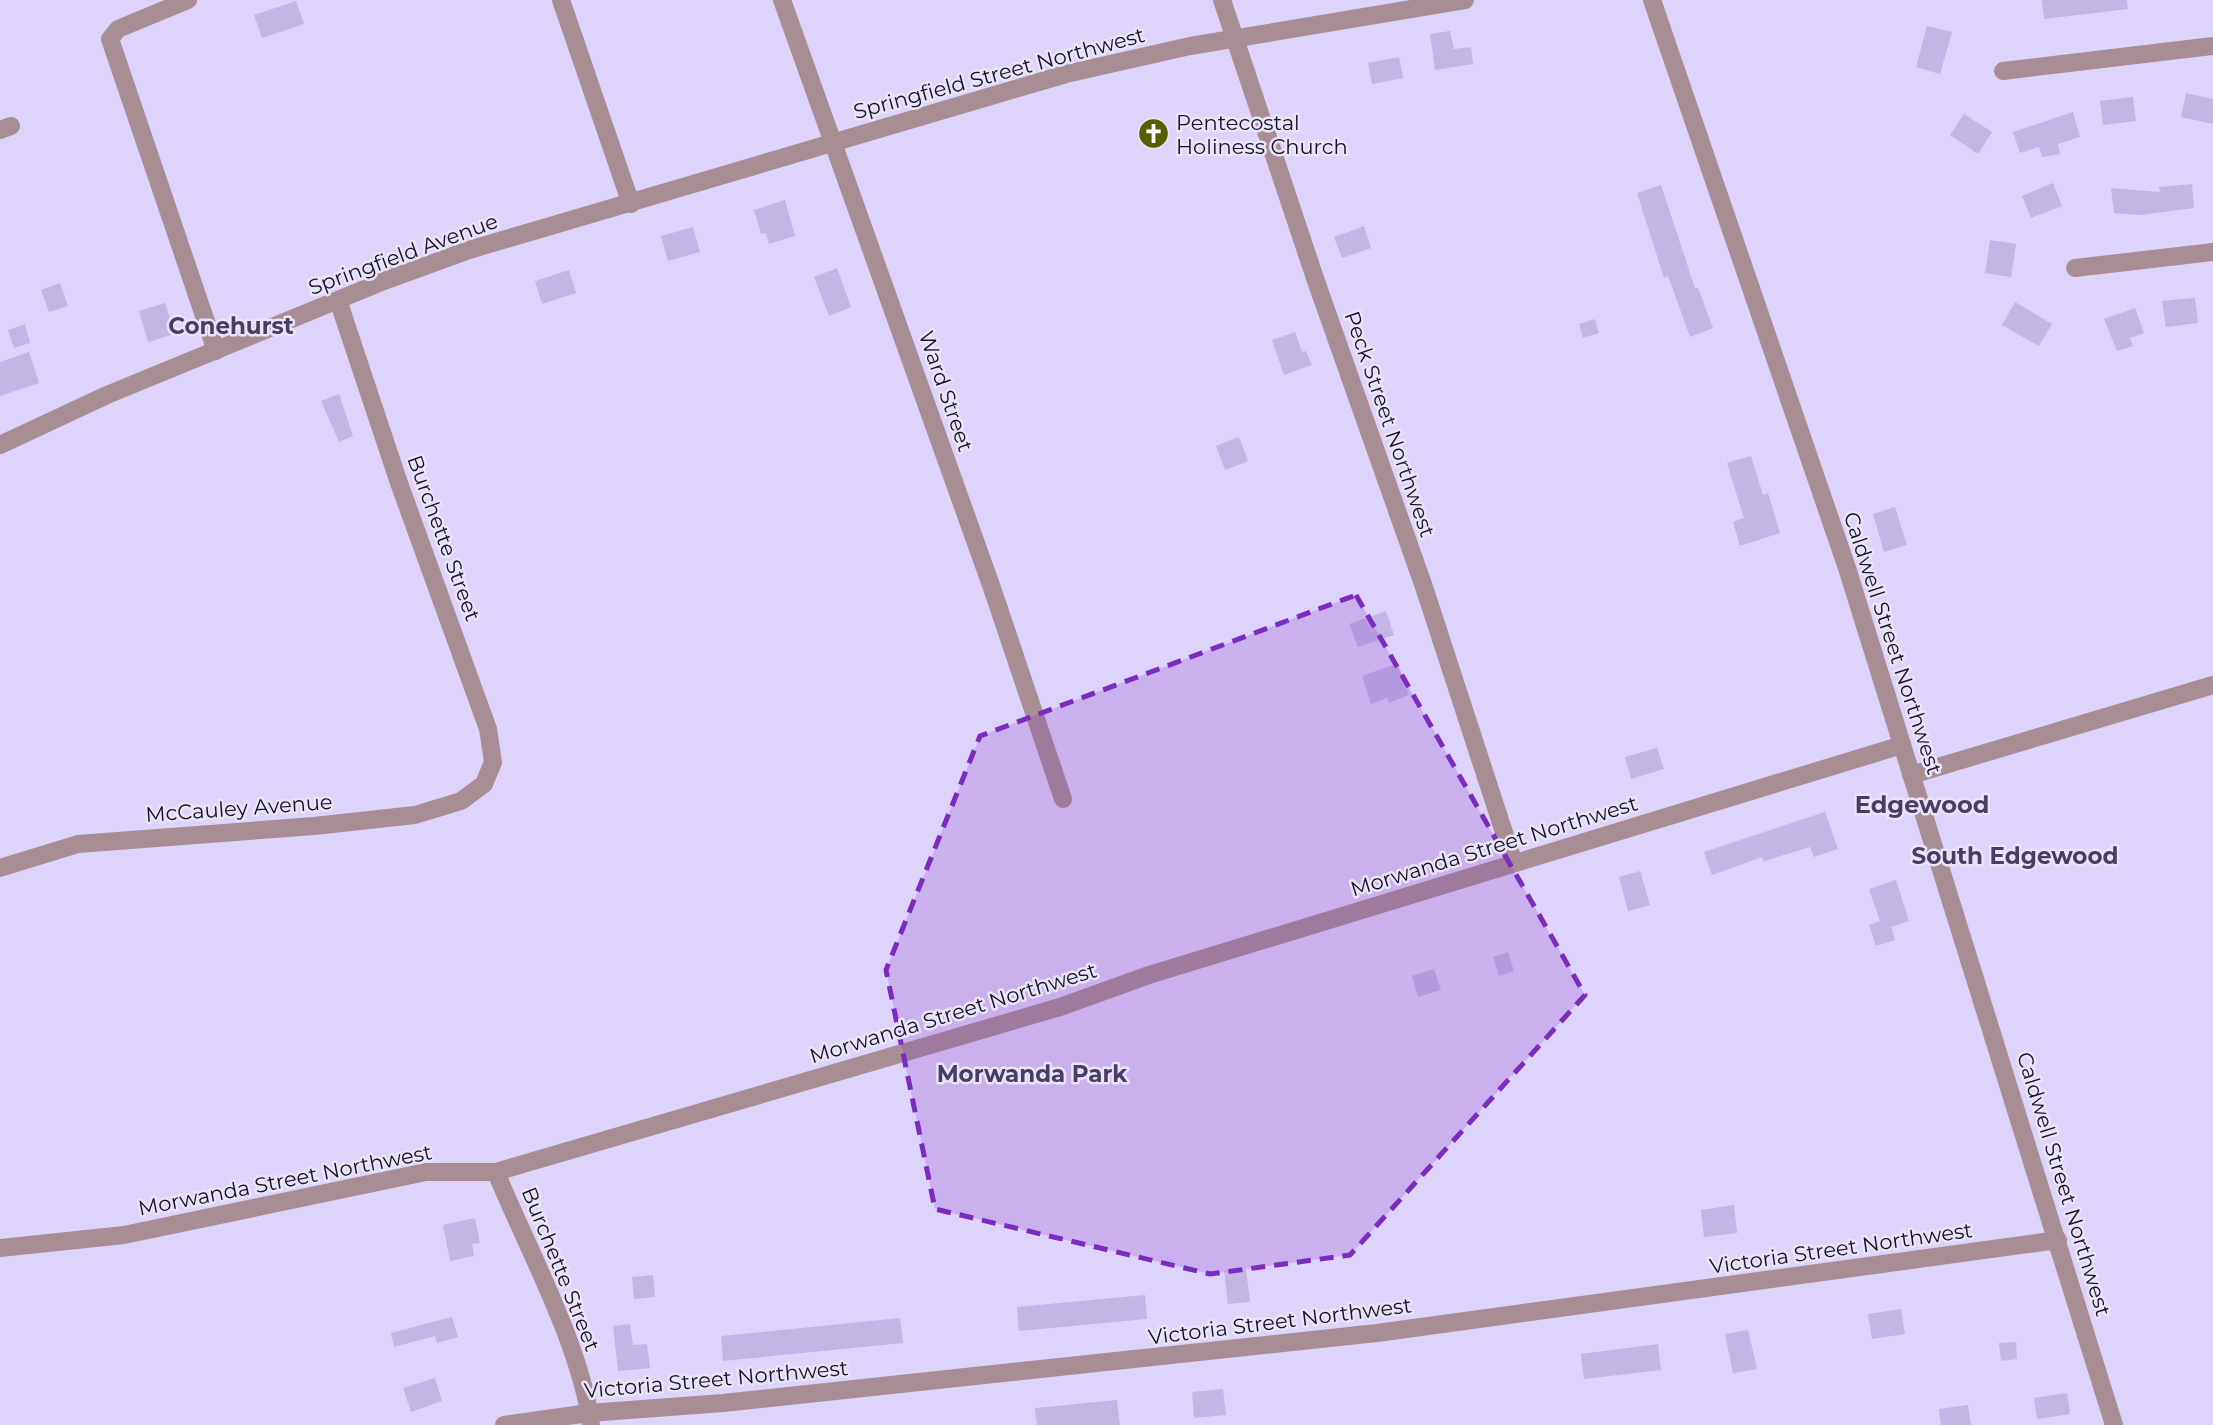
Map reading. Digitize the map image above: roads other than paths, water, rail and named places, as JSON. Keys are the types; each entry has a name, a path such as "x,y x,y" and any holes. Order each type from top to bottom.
{"street":[{"path":"188,0 112,32 110,39 216,351"},
{"path":"561,0 631,204"},
{"name":"Ward Street","path":"782,0 997,601 1063,799"},
{"name":"Peck Street Northwest","path":"1222,0 1514,863"},
{"name":"Springfield Street Northwest","path":"834,143 1066,74 1236,39 1465,0"},
{"name":"Caldwell Street Northwest","path":"1652,0 1847,568 2115,1425"},
{"path":"2003,71 2213,46"},
{"name":"Springfield Avenue","path":"0,445 63,413 338,300 469,250 834,143"},
{"path":"2075,268 2213,252"},
{"name":"Burchette Street","path":"338,300 399,483 488,729 493,762 491,772 479,788"},
{"path":"1911,775 2213,685"},
{"name":"Morwanda Street Northwest","path":"0,1248 124,1235 426,1172 496,1172 1060,1007 1149,975 1902,745"},
{"name":"McCauley Avenue","path":"0,868 78,844 389,819 461,801 479,788"},
{"name":"Burchette Street","path":"496,1172 566,1336 590,1419"},
{"name":"Victoria Street Northwest","path":"504,1425 590,1419 1223,1351 1566,1309 2058,1240"}],"place":[{"name":"Pentecostal Holiness Church","path":"1153,134"}],"district":[{"name":"Conehurst","path":"231,326"},
{"name":"Edgewood","path":"1922,804"},
{"name":"South Edgewood","path":"2015,856"},
{"name":"Morwanda Park","path":"1032,1074"}]}
